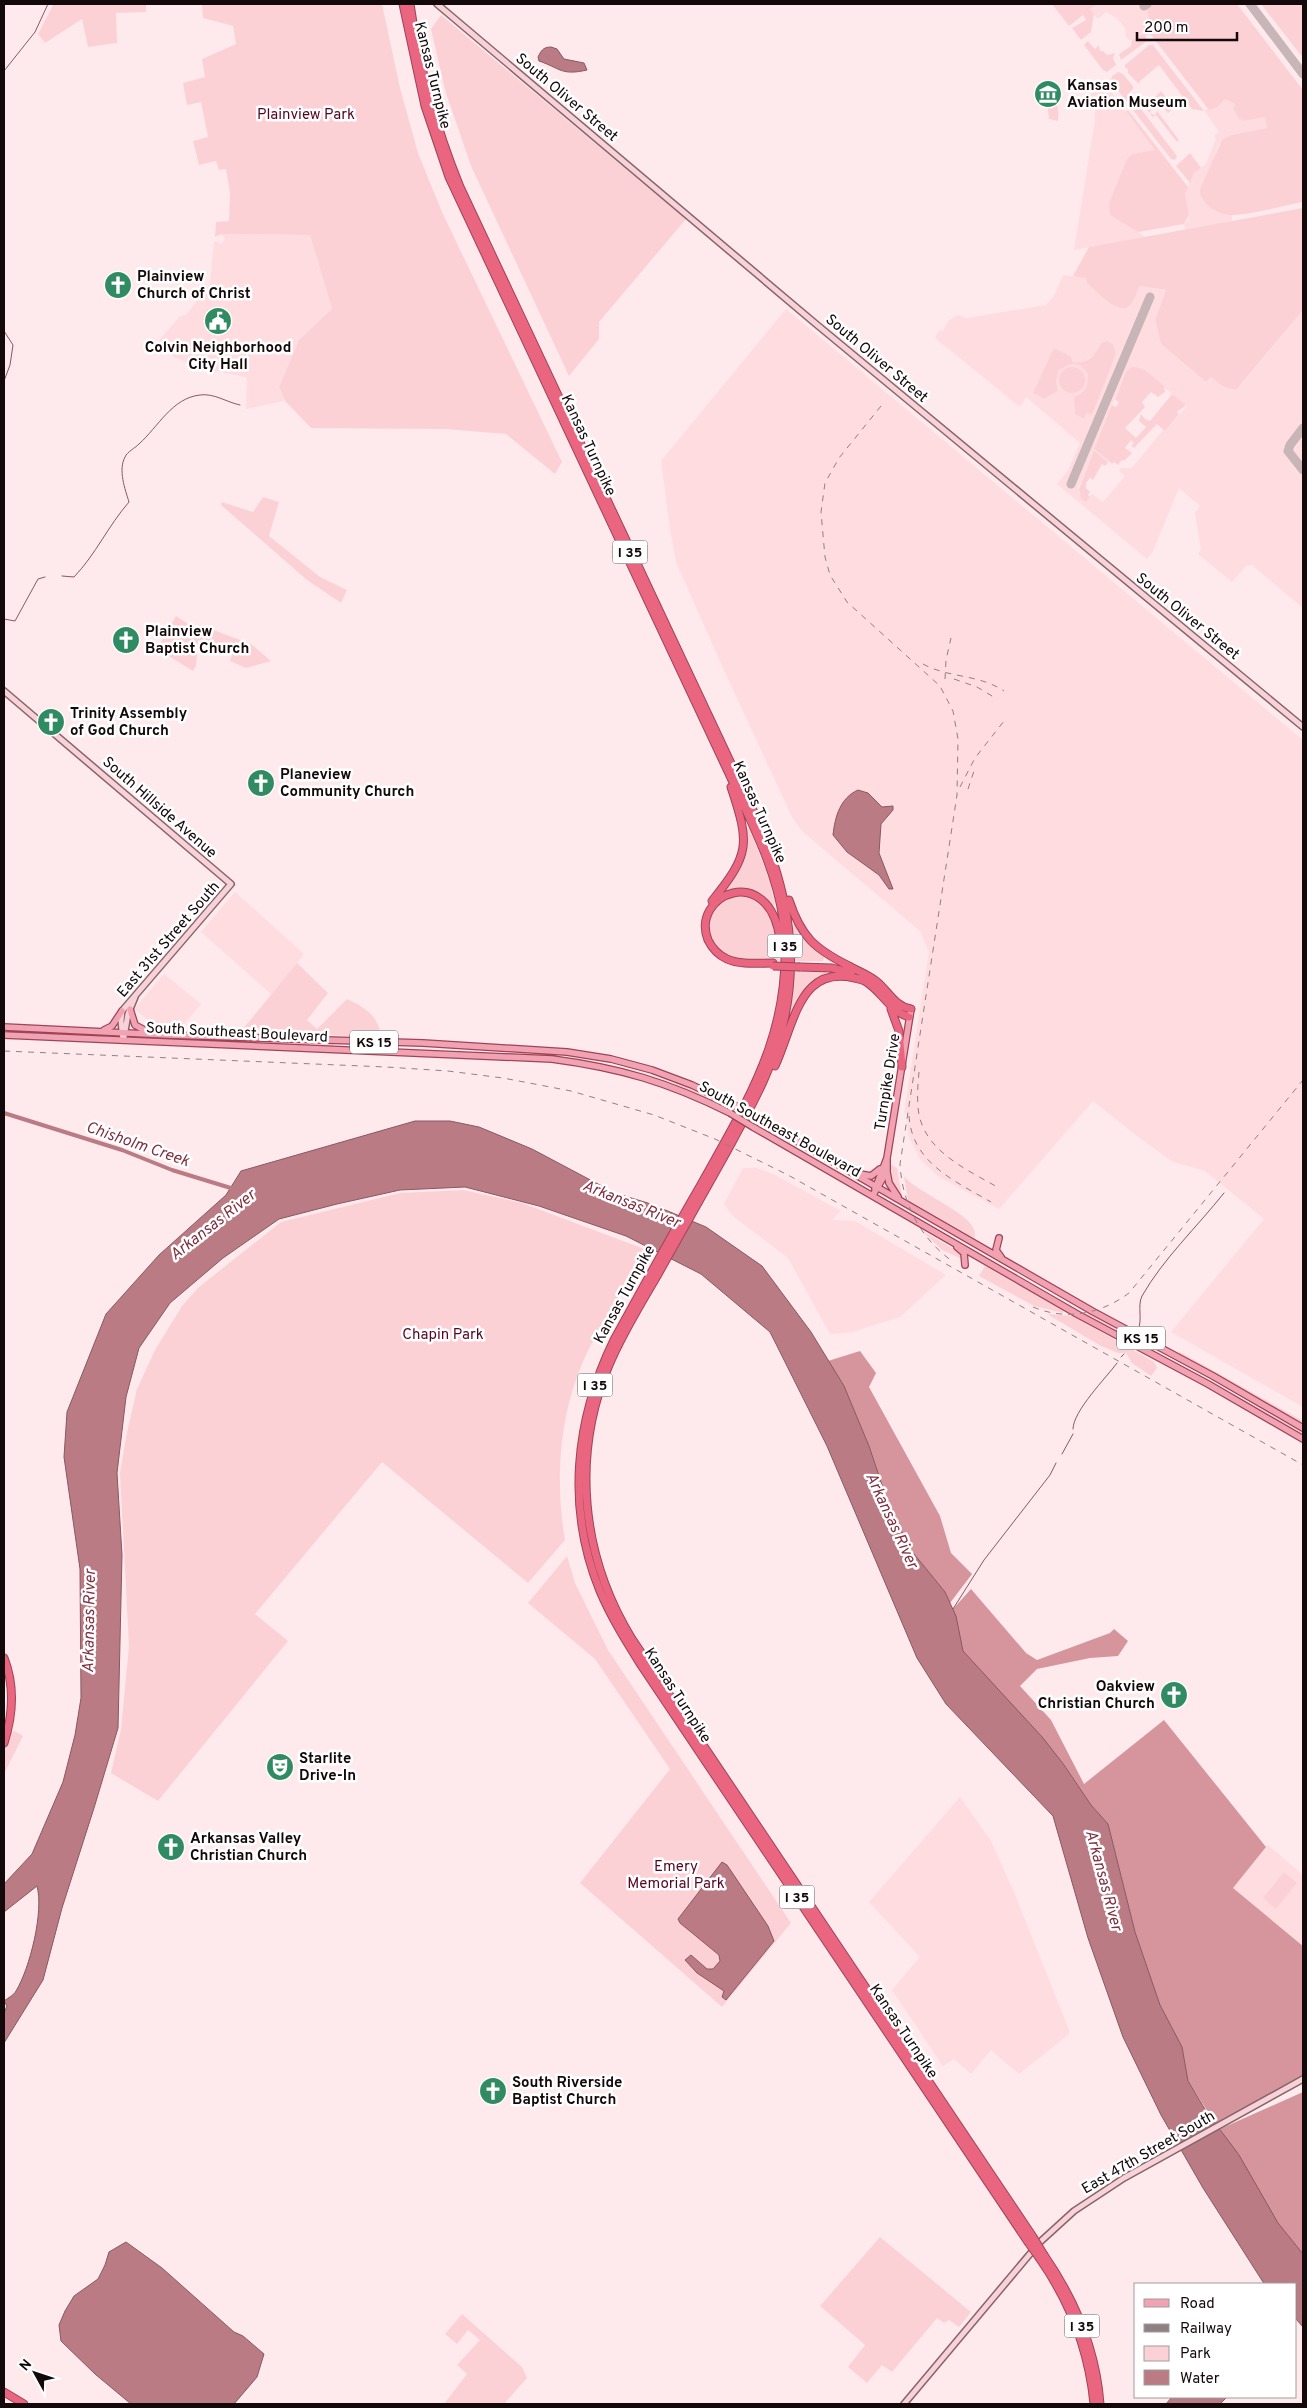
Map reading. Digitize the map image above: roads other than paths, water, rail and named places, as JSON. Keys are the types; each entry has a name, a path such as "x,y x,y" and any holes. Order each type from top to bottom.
{"highway":[{"name":"Kansas Turnpike","path":"403,4 425,106 449,177 726,769 762,848 772,876 782,918 785,943 784,993 770,1049 748,1099 702,1190"},
{"name":"Kansas Turnpike","path":"410,4 433,112 460,187 772,853 787,908 791,972 780,1039 753,1105 607,1354 588,1406 581,1436 578,1468 580,1514 588,1540 595,1577 606,1605 636,1657 1030,2240 1064,2286 1084,2330 1095,2368 1100,2404"},
{"path":"726,769 741,815 745,840 742,857 734,872 706,912 703,926 704,936 712,952 724,961 738,965 846,965"},
{"path":"772,853 802,933 821,950 877,982 898,1004 911,1008"},
{"path":"770,1049 781,985 781,946 776,920 768,905 749,893 730,894 717,901 709,913 706,927 708,941 716,952 734,961 773,965"},
{"path":"800,965 843,970 868,982 890,1006 901,1015 909,1017"},
{"path":"753,1105 770,1077 799,1004 808,989 820,980 834,975 851,976 868,982"},
{"path":"890,1006 899,1031 902,1067"},
{"name":"Kansas Turnpike","path":"588,1540 586,1453 597,1397 618,1345 657,1268"},
{"path":"4,1658 11,1681 12,1711 7,1717 10,1723 4,1743"},
{"name":"Kansas Turnpike","path":"1042,2257 1076,2328 1089,2371 1094,2404"},
{"path":"4,2392 20,2403"}],"main road":[{"name":"South Oliver Street","path":"437,4 816,324 1303,728"},
{"name":"South Hillside Avenue","path":"4,691 231,884"},
{"name":"East 31st Street South","path":"124,1032 122,1011 231,884"},
{"path":"123,1040 135,996"},
{"name":"Turnpike Drive","path":"873,1195 887,1171 911,1008"},
{"path":"130,1009 135,1025 155,1034"},
{"path":"98,1031 112,1026 122,1011"},
{"name":"South Southeast Boulevard","path":"4,1026 155,1034 423,1043 567,1052 611,1058 652,1070 692,1085 734,1105 1009,1263 1303,1428"},
{"name":"South Southeast Boulevard","path":"4,1035 552,1058 604,1066 650,1079 689,1093 730,1113 1077,1314 1208,1384 1303,1439"},
{"name":"Turnpike Drive","path":"878,1187 883,1166 888,1158"},
{"path":"853,1173 871,1176 883,1166"},
{"path":"887,1171 892,1189 904,1202"},
{"path":"946,1237 964,1253 965,1265"},
{"path":"1000,1238 996,1250 1009,1263"},
{"name":"East 47th Street South","path":"904,2404 1016,2271 1058,2225 1094,2196 1303,2079"}],"water":[{"path":"551,47 557,49 564,59 584,63 587,70 566,72 539,61 538,57 541,51"},
{"path":"858,790 868,793 882,807 893,806 893,810 881,824 879,853 893,889 889,889 879,875 847,852 833,835 839,809 852,793"},
{"name":"Arkansas River","path":"415,1121 450,1121 479,1127 532,1149 615,1193 651,1204 706,1227 762,1266 811,1332 844,1386 869,1446 888,1503 910,1549 945,1592 956,1616 963,1651 1043,1738 1091,1805 1108,1824 1135,1932 1160,2005 1182,2047 1188,2081 1206,2111 1239,2155 1278,2223 1303,2254 1303,2327 1297,2320 1297,2283 1263,2282 1203,2188 1161,2115 1123,2037 1088,1938 1053,1816 946,1704 917,1658 827,1446 770,1332 701,1274 626,1236 539,1206 465,1187 400,1190 279,1219 223,1258 170,1303 139,1348 126,1397 117,1473 122,1555 118,1728 62,1908 43,1980 4,2043 4,2013 7,2006 4,2001 15,1992 31,1954 39,1910 39,1897 37,1886 4,1912 4,1884 32,1854 63,1782 75,1735 81,1698 80,1569 64,1457 67,1412 106,1314 159,1255 226,1195 241,1171"},
{"path":"722,1862 727,1865 768,1926 774,1941 726,2000 722,1997 724,1991 697,1973 685,1960 691,1955 707,1969 713,1969 720,1961 719,1955 680,1923 678,1919"},
{"path":"126,2242 162,2268 234,2332 243,2336 264,2354 257,2377 234,2404 131,2404 95,2374 61,2341 59,2325 74,2296 98,2279 109,2252"},
{"path":"1171,2398 1226,2398 1220,2404 1166,2404"}],"waterway":[{"path":"4,71 35,32 48,4"},
{"path":"4,331 13,345 10,365 4,381"},
{"path":"62,576 74,577 129,502 122,474 125,457 173,407 190,397 200,395 215,396 240,405"},
{"path":"4,619 15,621 38,579 45,577"},
{"name":"Chisholm Creek","path":"4,1113 122,1150 172,1170 234,1189"},
{"path":"1138,1330 1140,1304 1150,1282 1224,1193"},
{"path":"1121,1357 1124,1354"},
{"path":"1073,1429 1078,1413 1117,1363"},
{"path":"1062,1454 1073,1434"},
{"path":"953,1609 984,1560 1050,1475 1056,1463"}],"railway":[{"path":"881,406 839,458 825,483 821,512 825,557 830,575 847,602 940,686 953,711 958,739 957,795 900,1164 904,1192 915,1218 931,1242 952,1261"},
{"path":"945,679 946,660 951,638"},
{"path":"923,664 943,672 984,682 1004,691"},
{"path":"954,679 977,687 997,699"},
{"path":"960,787 975,758 1004,721"},
{"path":"968,789 975,768"},
{"path":"4,1051 448,1071 503,1078 571,1091 654,1115 715,1139 788,1175 1303,1465"},
{"path":"919,1072 918,1107 921,1122 927,1135 936,1147 947,1156 999,1188"},
{"path":"1033,1307 1058,1314 1083,1313 1107,1306 1129,1293 1303,1080"},
{"path":"909,1116 912,1132 918,1146 927,1158 950,1178 991,1202"}],"place":[{"name":"Kansas Aviation Museum","path":"1048,94"},
{"name":"Plainview Church of Christ","path":"118,285"},
{"name":"Colvin Neighborhood City Hall","path":"218,321"},
{"name":"Plainview Baptist Church","path":"126,640"},
{"name":"Trinity Assembly of God Church","path":"51,722"},
{"name":"Planeview Community Church","path":"261,783"},
{"name":"Oakview Christian Church","path":"1174,1695"},
{"name":"Starlite Drive-In","path":"280,1767"},
{"name":"Arkansas Valley Christian Church","path":"171,1847"},
{"name":"South Riverside Baptist Church","path":"493,2091"}],"park label":[{"name":"Plainview Park","path":"306,114"},
{"name":"Chapin Park","path":"443,1334"},
{"name":"Emery Memorial Park","path":"676,1874"}]}
